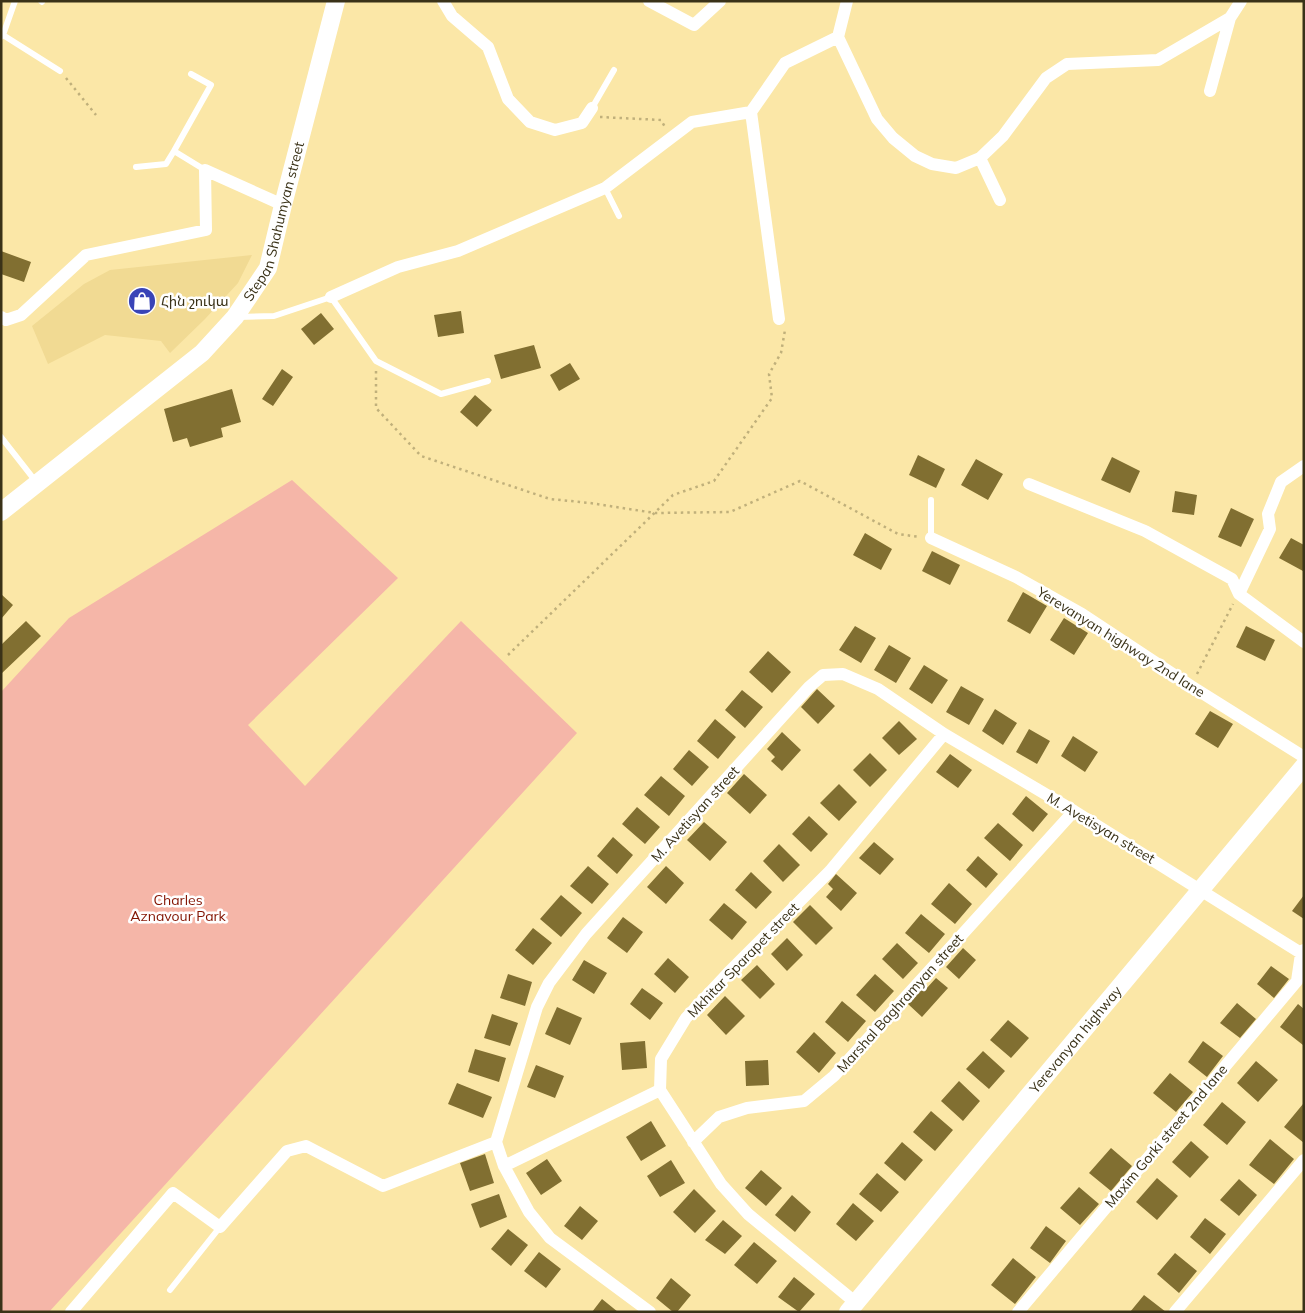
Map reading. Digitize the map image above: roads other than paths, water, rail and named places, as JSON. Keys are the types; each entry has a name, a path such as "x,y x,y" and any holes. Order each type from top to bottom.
{"street":[{"name":"Stepan Shahumyan street","path":"1,512 202,353 235,317 268,268 282,205 336,1"},
{"path":"443,1 452,16 488,47 508,99 530,122 555,130 582,122 589,112"},
{"path":"649,1 694,25 720,1"},
{"path":"847,1 838,37 877,119 893,138 914,156 932,164 956,168 980,158 1002,136 1046,78 1067,64 1158,60 1230,18"},
{"path":"1210,91 1230,18 1241,1"},
{"path":"779,319 751,112 785,63 838,37"},
{"path":"331,297 398,267 458,251 605,188 692,122 751,112"},
{"path":"980,158 1000,200"},
{"path":"1,317 6,320 21,315 86,255 206,230 205,170 282,205"},
{"path":"1239,594 1270,529 1268,514 1281,482 1304,466"},
{"path":"1029,484 1145,531 1232,579 1239,594 1304,642"},
{"name":"Yerevanyan highway 2nd lane","path":"931,538 1016,577 1082,614 1191,686 1304,756"},
{"name":"M. Avetisyan street","path":"496,1142 537,1007 549,983 586,934 823,675 843,674 878,689 944,734 1074,811 1303,953"},
{"name":"Mkhitar Sparapet street","path":"660,1090 661,1058 686,1018 830,871 944,734"},
{"name":"Yerevanyan highway","path":"852,1307 1304,766"},
{"name":"Marshal Baghramyan street","path":"693,1142 719,1118 746,1108 804,1101 834,1076 1074,811"},
{"name":"Maxim Gorki street 2nd lane","path":"1018,1312 1297,980 1303,953"},
{"path":"504,1166 660,1090 721,1184 748,1214 852,1307"},
{"path":"71,1312 173,1193 220,1227 287,1151 306,1146 383,1186 496,1142 504,1166 529,1212 550,1238 650,1312"},
{"path":"1175,1312 1304,1160"}],"lane":[{"path":"15,1 2,36 60,71"},
{"path":"589,112 614,70"},
{"path":"136,167 166,164 174,151 212,85 191,74"},
{"path":"174,151 205,170"},
{"path":"605,188 619,216"},
{"path":"235,317 274,316 331,297 376,360 441,394 488,380"},
{"path":"1,437 37,484"},
{"path":"931,500 931,538"},
{"path":"170,1290 220,1227"}],"place":[{"name":"Հին շուկա","path":"142,301"}],"park label":[{"name":"Charles Aznavour Park","path":"178,908"}]}
